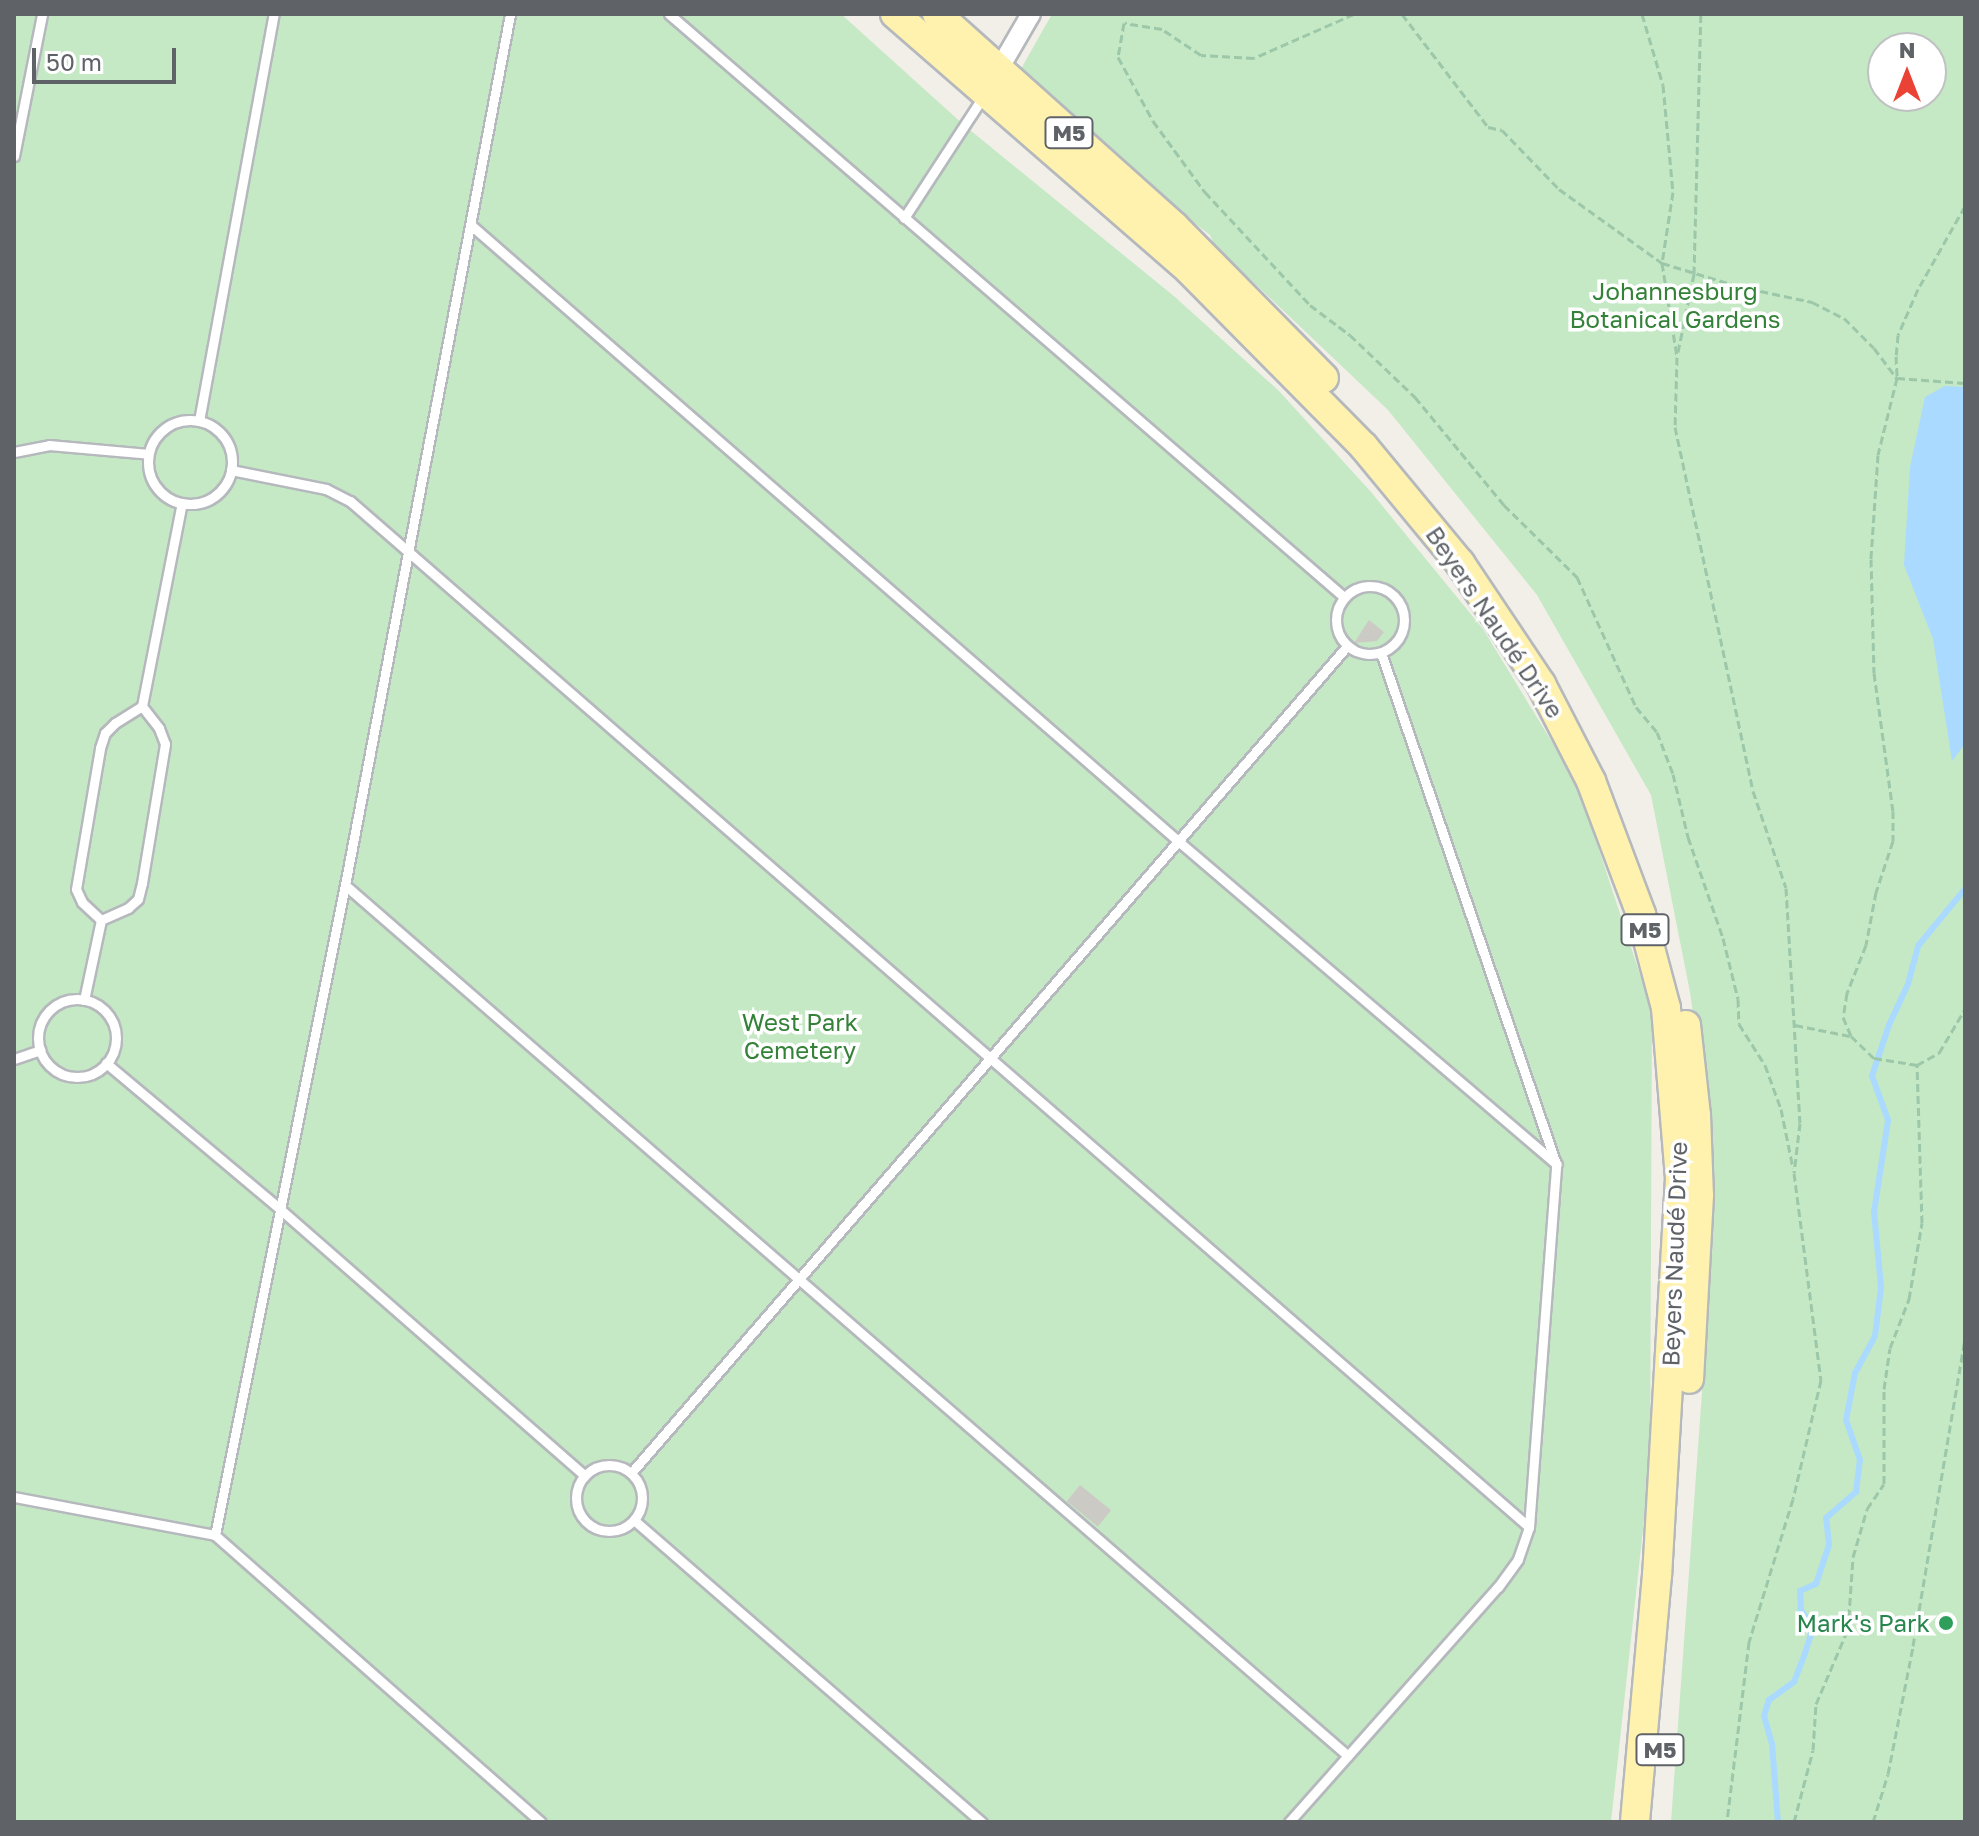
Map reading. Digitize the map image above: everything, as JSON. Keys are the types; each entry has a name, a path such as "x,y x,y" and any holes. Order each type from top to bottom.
{"main road":[{"name":"Beyers Naudé Drive","path":"895,14 992,80 1234,283 1374,432 1442,511 1503,592 1562,687 1608,774 1666,935 1688,1031 1696,1115 1699,1195 1683,1478 1653,1822"},
{"name":"Beyers Naudé Drive","path":"937,14 992,80 1307,387 1405,493 1460,563 1541,684 1591,781 1616,845 1641,914 1666,1008 1680,1178 1661,1529 1635,1822"}],"street":[{"path":"992,80 1031,14"}],"lane":[{"path":"14,156 42,14"},
{"path":"199,421 274,14"},
{"path":"215,1535 345,885 510,14"},
{"path":"669,14 1344,597"},
{"path":"904,218 992,80"},
{"path":"472,226 1177,840 1556,1164"},
{"path":"187,420 199,421 218,430 225,439 230,449 231,470 228,481 213,497 193,504 182,503 171,499 155,485 148,464 149,454 158,434 167,427 187,420"},
{"path":"14,452 49,445 149,454"},
{"path":"231,470 326,489 350,501 1529,1527"},
{"path":"101,920 82,902 76,889 100,748 105,733 115,723 142,706 182,503"},
{"path":"1377,586 1399,601 1405,618 1401,636 1381,653 1363,654 1347,646 1336,622 1344,597 1359,588 1377,586"},
{"path":"631,1473 1347,646"},
{"path":"1289,1822 1498,1587 1518,1559 1529,1527 1556,1164 1381,653"},
{"path":"101,920 128,908 138,899 142,883 165,744 159,728 142,706"},
{"path":"345,885 1348,1756"},
{"path":"84,1000 101,920"},
{"path":"84,1000 103,1009 114,1026 115,1046 106,1063 89,1075 69,1076 51,1067 40,1050 39,1030 48,1012 64,1001 84,1000"},
{"path":"14,1059 40,1050"},
{"path":"106,1063 280,1209 585,1476"},
{"path":"608,1465 631,1473 643,1496 634,1520 612,1530 587,1522 577,1500 585,1476 608,1465"},
{"path":"14,1497 215,1535 540,1822"},
{"path":"634,1520 982,1822"}],"path":[{"path":"1354,14 1254,58 1201,55 1162,29 1124,23 1118,57 1153,121 1205,192 1310,305 1350,335 1415,397 1504,505 1577,577 1636,707 1657,732 1673,774 1688,837 1723,938 1738,999 1739,1024 1765,1065 1781,1109 1794,1173 1821,1380 1793,1499 1749,1642 1727,1822"},
{"path":"1402,14 1488,127 1502,130 1559,189 1662,263 1694,274 1812,302 1844,318 1874,348 1897,378 1965,383"},
{"path":"1642,14 1663,85 1673,192 1662,263 1677,357"},
{"path":"1701,14 1694,274 1677,357 1675,427 1753,791 1786,888 1800,1123 1794,1173"},
{"path":"1965,206 1918,289 1898,335 1897,378 1878,455 1871,559 1874,673 1893,811 1893,841 1876,892 1866,945 1847,993 1843,1017 1851,1036 1874,1058 1917,1065 1939,1053 1965,1009"},
{"path":"1795,1025 1851,1036"},
{"path":"1794,1822 1813,1750 1816,1704 1848,1629 1853,1557 1867,1509 1884,1484 1884,1389 1890,1348 1909,1299 1922,1223 1917,1065"},
{"path":"1873,1822 1888,1774 1913,1646 1965,1340"}],"green space":[{"name":"West Park Cemetery","path":"14,14 841,14 965,126 1175,297 1279,391 1371,492 1483,629 1577,783 1652,1011 1650,1465 1611,1822 14,1822"},
{"name":"Johannesburg Botanical Gardens","path":"1052,14 1965,14 1965,1822 1671,1822 1713,1240 1707,1114 1690,992 1651,795 1537,595 1388,410 1214,245 1210,235 1013,83"}],"water":[{"path":"1945,386 1965,387 1965,744 1952,761 1933,639 1904,565 1910,467 1925,397"}],"building":[{"path":"1369,620 1384,632 1377,641 1354,643"},
{"path":"1080,1485 1111,1510 1098,1526 1067,1501"}],"waterway":[{"path":"1778,1822 1772,1744 1764,1716 1769,1700 1794,1682 1813,1628 1801,1610 1800,1591 1816,1584 1829,1545 1826,1518 1856,1492 1860,1460 1846,1420 1855,1373 1875,1336 1881,1287 1874,1212 1888,1120 1872,1076 1889,1025 1908,984 1918,946 1965,889"}],"place":[{"name":"Mark's Park","path":"1946,1623"}]}
